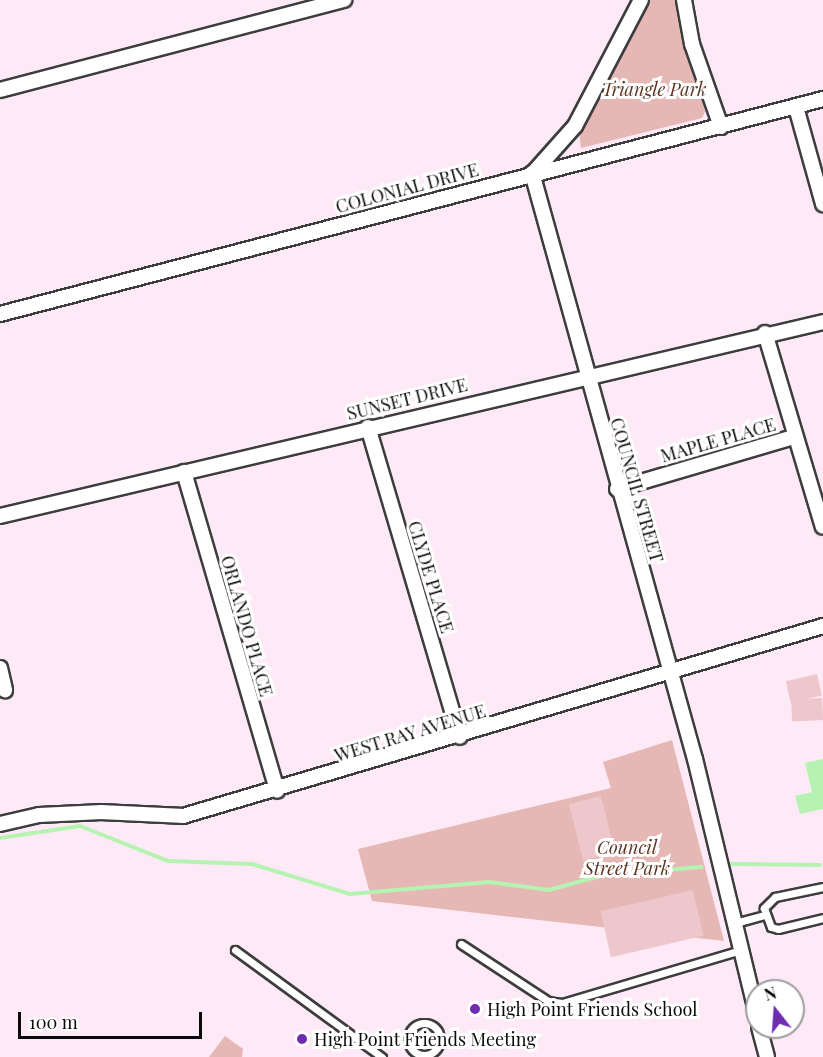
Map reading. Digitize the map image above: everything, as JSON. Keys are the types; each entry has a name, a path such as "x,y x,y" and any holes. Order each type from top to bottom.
{"street":[{"path":"0,90 344,0"},
{"path":"532,173 575,126 641,0"},
{"path":"684,0 692,44 721,127"},
{"name":"COLONIAL DRIVE","path":"0,314 532,173 721,127 823,99"},
{"path":"796,106 823,204"},
{"name":"COUNCIL STREET","path":"532,173 617,489 670,674 748,979"},
{"name":"SUNSET DRIVE","path":"0,516 586,374 823,322"},
{"path":"765,333 794,437 823,526"},
{"name":"CLYDE PLACE","path":"368,427 460,737"},
{"name":"MAPLE PLACE","path":"617,489 794,437"},
{"name":"ORLANDO PLACE","path":"184,472 277,791"},
{"name":"WEST RAY AVENUE","path":"0,824 39,815 102,812 183,816 460,737 823,626"},
{"path":"0,668 5,690"},
{"path":"762,1039 767,1057"}],"lane":[{"path":"735,923 765,915 776,897 823,887"},
{"path":"765,915 778,929 823,918"},
{"path":"461,944 548,1001 562,1003 741,950"},
{"path":"235,950 382,1057"},
{"path":"421,1023 431,1024 441,1037 439,1047 428,1056 409,1044 412,1029 421,1023"}],"green space":[{"name":"Triangle Park","path":"649,0 678,0 705,112 702,118 581,148 579,131"},
{"name":"Council Street Park","path":"672,740 724,941 372,901 358,849 611,788 603,762"},
{"path":"225,1036 243,1049 242,1057 209,1057"}],"shaded area":[{"path":"817,674 822,695 791,703 786,681"},
{"path":"822,698 823,720 792,722 791,700"},
{"path":"823,759 823,809 800,814 795,796 812,792 805,763"},
{"path":"601,796 615,852 583,860 569,804"},
{"path":"693,890 704,936 611,957 600,911"}],"waterway":[{"path":"0,838 80,826 168,861 252,864 350,894 489,882 549,890 604,875 702,867"},
{"path":"731,864 820,865"}],"place":[{"name":"High Point Friends School","path":"475,1009"},
{"name":"High Point Friends Meeting","path":"302,1039"}]}
